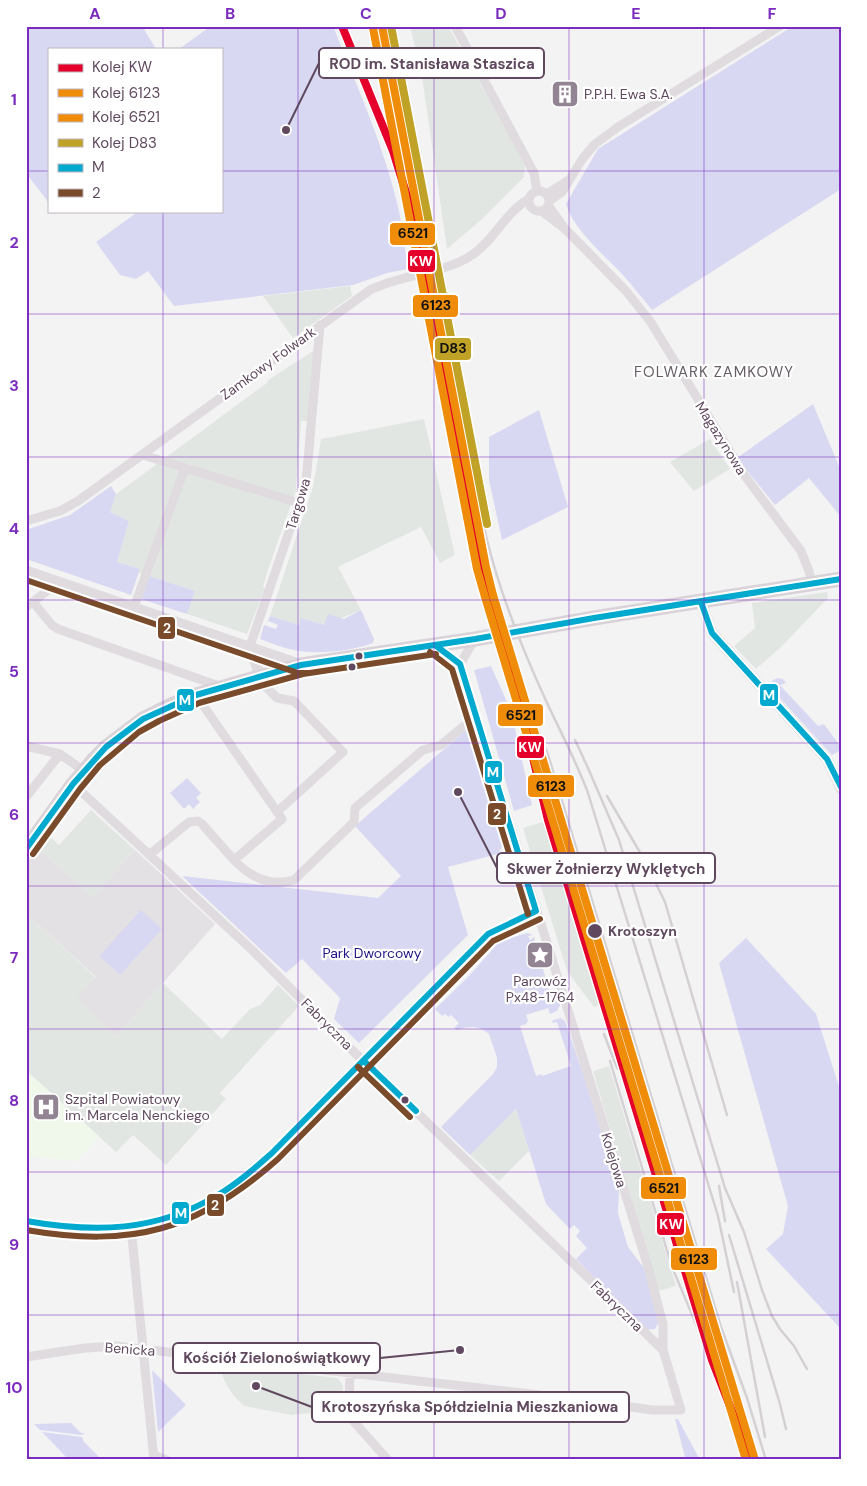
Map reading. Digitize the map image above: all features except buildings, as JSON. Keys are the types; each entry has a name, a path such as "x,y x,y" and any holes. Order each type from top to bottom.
{"main road":[{"path":"27,847 84,770 106,747 155,712 196,695 301,665 475,639 841,579"}],"street":[{"path":"455,26 534,173 537,191 546,203"},
{"path":"530,203 536,210 562,192 583,158 595,144 607,135 780,26"},
{"name":"Zamkowy Folwark","path":"26,521 66,508 143,455 370,290 385,282 444,268 472,255 493,235 518,205 530,203 532,194 537,191"},
{"name":"Magazynowa","path":"546,203 564,228 626,291 650,321 745,476 801,551 812,584"},
{"name":"Targowa","path":"250,646 299,503 308,469 320,325"},
{"path":"143,455 299,503"},
{"path":"134,607 185,468"},
{"path":"26,571 301,665"},
{"path":"55,581 52,588 30,604 58,629 223,688"},
{"path":"701,602 712,633 827,760 841,788"},
{"path":"435,645 460,664 475,639"},
{"path":"250,646 262,683 277,698 294,701 343,752 277,812"},
{"name":"Kolejowa","path":"460,664 648,1267 663,1324 663,1350 681,1410"},
{"path":"196,695 282,819 234,860"},
{"path":"149,856 189,822 194,821 202,824 244,871 266,881 284,883 294,880 354,822 355,808 424,750 441,745 476,716"},
{"path":"26,746 60,754 84,770"},
{"path":"26,797 60,754"},
{"name":"Fabryczna","path":"73,784 252,950 663,1350"},
{"path":"26,1221 87,1229 131,1227 170,1218 220,1195 255,1170 488,934 536,911"},
{"path":"131,1227 154,1457 166,1460"},
{"name":"Benicka","path":"26,1357 116,1346 575,1399 652,1410 681,1410"},
{"path":"350,1374 349,1410 355,1423 388,1460"}],"shaded area":[{"path":"410,26 448,26 525,163 524,177 481,220 447,249 422,77"},
{"path":"350,286 352,296 293,338 263,296"},
{"path":"315,350 308,421 301,421 296,490 268,570 263,587 265,588 247,634 187,614 195,591 139,573 140,569 117,562 129,521 110,512 116,494 267,383 268,380"},
{"path":"424,419 455,555 440,563 421,527 338,567 361,610 324,625 301,618 299,625 270,616 313,487 321,439"},
{"path":"710,439 730,469 694,491 670,462"},
{"path":"827,592 828,598 780,648 756,669 734,646 755,628 752,603"},
{"path":"91,810 135,850 93,897 38,849 48,835 59,845"},
{"path":"546,821 602,1004 594,1007 567,971 523,828"},
{"path":"38,849 93,897 135,850 215,924 116,1036 77,999 96,977 26,913 26,864"},
{"path":"26,913 96,978 116,1036 163,983 222,1039 250,1009 260,1005 278,985 299,1006 220,1093 226,1099 166,1165 133,1135 116,1152 26,1070"},
{"path":"609,1066 676,1286 659,1291 593,1071"},
{"name":"Szpital Powiatowy im. Marcela Nenckiego","path":"26,1071 99,1136 78,1161 26,1156"},
{"path":"516,1109 529,1151 499,1181 470,1155"},
{"path":"218,1365 338,1378 343,1386 342,1399 318,1422 309,1413 292,1415 244,1406 226,1384"}],"green space":[{"path":"26,26 142,26 155,48 48,48 48,202 26,173"},
{"path":"211,26 333,26 370,118 386,164 399,211 408,269 387,273 353,285 174,306 148,271 136,279 120,275 96,242 138,212 222,212 222,48 180,48"},
{"path":"793,26 841,26 841,189 652,310 622,274 582,232 575,223 566,204 598,149"},
{"path":"813,404 841,471 841,517 809,478 775,505 737,458"},
{"path":"539,410 568,507 502,540 489,480 489,437"},
{"path":"111,486 116,494 110,512 129,521 117,562 140,569 131,595 26,559 26,530 70,515"},
{"path":"149,576 195,591 187,614 141,599"},
{"path":"361,610 374,639 373,643 365,646 312,652 290,649 260,639 264,625 276,629 278,625 268,621 270,616 299,625 301,618 324,625 328,614 344,619"},
{"path":"491,666 511,711 532,805 514,811 474,670"},
{"path":"783,679 786,683 780,685 818,726 824,724 841,747 841,750 832,755 769,686 773,680"},
{"name":"Park Dworcowy","path":"472,725 505,830 503,845 498,854 448,867 468,935 359,1043 334,1019 340,998 302,959 286,973 182,876 378,898 401,876 355,826"},
{"path":"187,778 201,793 196,798 200,802 193,809 189,804 184,809 170,793"},
{"path":"141,910 162,929 120,975 99,956"},
{"path":"527,933 533,935 528,936 530,940 534,937 535,939 550,992 556,991 560,1005 557,1011 550,1014 548,1008 526,1015 528,1021 520,1026 536,1076 542,1074 542,1076 571,1066 557,1022 552,1023 553,1020 561,1018 565,1021 583,1073 619,1188 618,1213 628,1247 644,1268 659,1322 655,1329 646,1330 576,1259 587,1248 576,1236 580,1231 574,1225 570,1229 546,1204 516,1109 470,1155 441,1127 493,1074 497,1067 497,1058 489,1034 473,1027 457,1030 454,1028 459,1023 451,1015 448,1017 445,1014 442,1016 435,1009 468,977 500,941"},
{"path":"746,938 816,1014 841,1093 841,1329 766,1249 783,1234 788,1206 719,963"},
{"path":"152,1370 186,1405 158,1432"},
{"path":"675,1419 678,1419 700,1460 679,1460 685,1457"},
{"path":"71,1423 81,1433 85,1433 82,1435 40,1430 34,1424"},
{"path":"42,1432 82,1437 84,1442 102,1460 69,1460"}],"railway":[{"path":"388,26 487,542"},
{"path":"486,536 498,580 521,643 588,793 718,1216 734,1292"},
{"path":"513,662 549,758 721,1327 747,1398 766,1460"},
{"path":"575,740 619,840 725,1188 744,1232 762,1290 772,1316 794,1346 807,1369"},
{"path":"607,796 645,861 665,902 727,1115"},
{"path":"604,1034 617,1068"},
{"path":"610,1061 672,1267 720,1381"},
{"path":"719,1186 725,1221"},
{"path":"729,1235 786,1429"},
{"path":"737,1282 765,1437"}],"rail line":[{"name":"KW","path":"342,26 393,151 412,212 481,572 527,733 548,820 712,1360 751,1460"},
{"name":"6123","path":"382,26 486,567 493,595 755,1460"},
{"name":"D83","path":"391,26 487,524"},
{"name":"6521","path":"373,28 477,569 746,1460"}],"transit line":[{"name":"M","path":"26,849 73,784 106,747 143,719 196,695 301,665 475,639 841,579"},
{"name":"2","path":"26,580 298,673 308,673"},
{"name":"M","path":"701,602 712,633 827,759 841,787"},
{"name":"M","path":"435,645 460,664 536,911"},
{"name":"2","path":"430,652 452,669 528,914"},
{"name":"2","path":"33,854 80,789 100,765 139,732 159,721 199,703 303,674 436,654"},
{"name":"M","path":"26,1221 52,1225 101,1228 148,1223 195,1207 218,1195 253,1170 272,1153 488,934 536,911"},
{"name":"2","path":"26,1230 99,1237 131,1234 161,1228 191,1218 219,1203 278,1159 493,941 540,919"},
{"name":"M","path":"364,1061 416,1111"},
{"name":"2","path":"358,1067 410,1117"}],"place":[{"name":"P.P.H. Ewa S.A.","path":"565,94"},
{"name":"ROD im. Stanisława Staszica","path":"286,130"},
{"name":"Skwer Żołnierzy Wyklętych","path":"458,792"},
{"name":"Krotoszyn","path":"595,931"},
{"name":"Parowóz Px48-1764","path":"540,955"},
{"name":"Szpital Powiatowy im. Marcela Nenckiego","path":"46,1107"},
{"name":"Kościół Zielonoświątkowy","path":"460,1350"},
{"name":"Krotoszyńska Spółdzielnia Mieszkaniowa","path":"256,1386"}],"district":[{"name":"FOLWARK ZAMKOWY","path":"714,372"}]}
